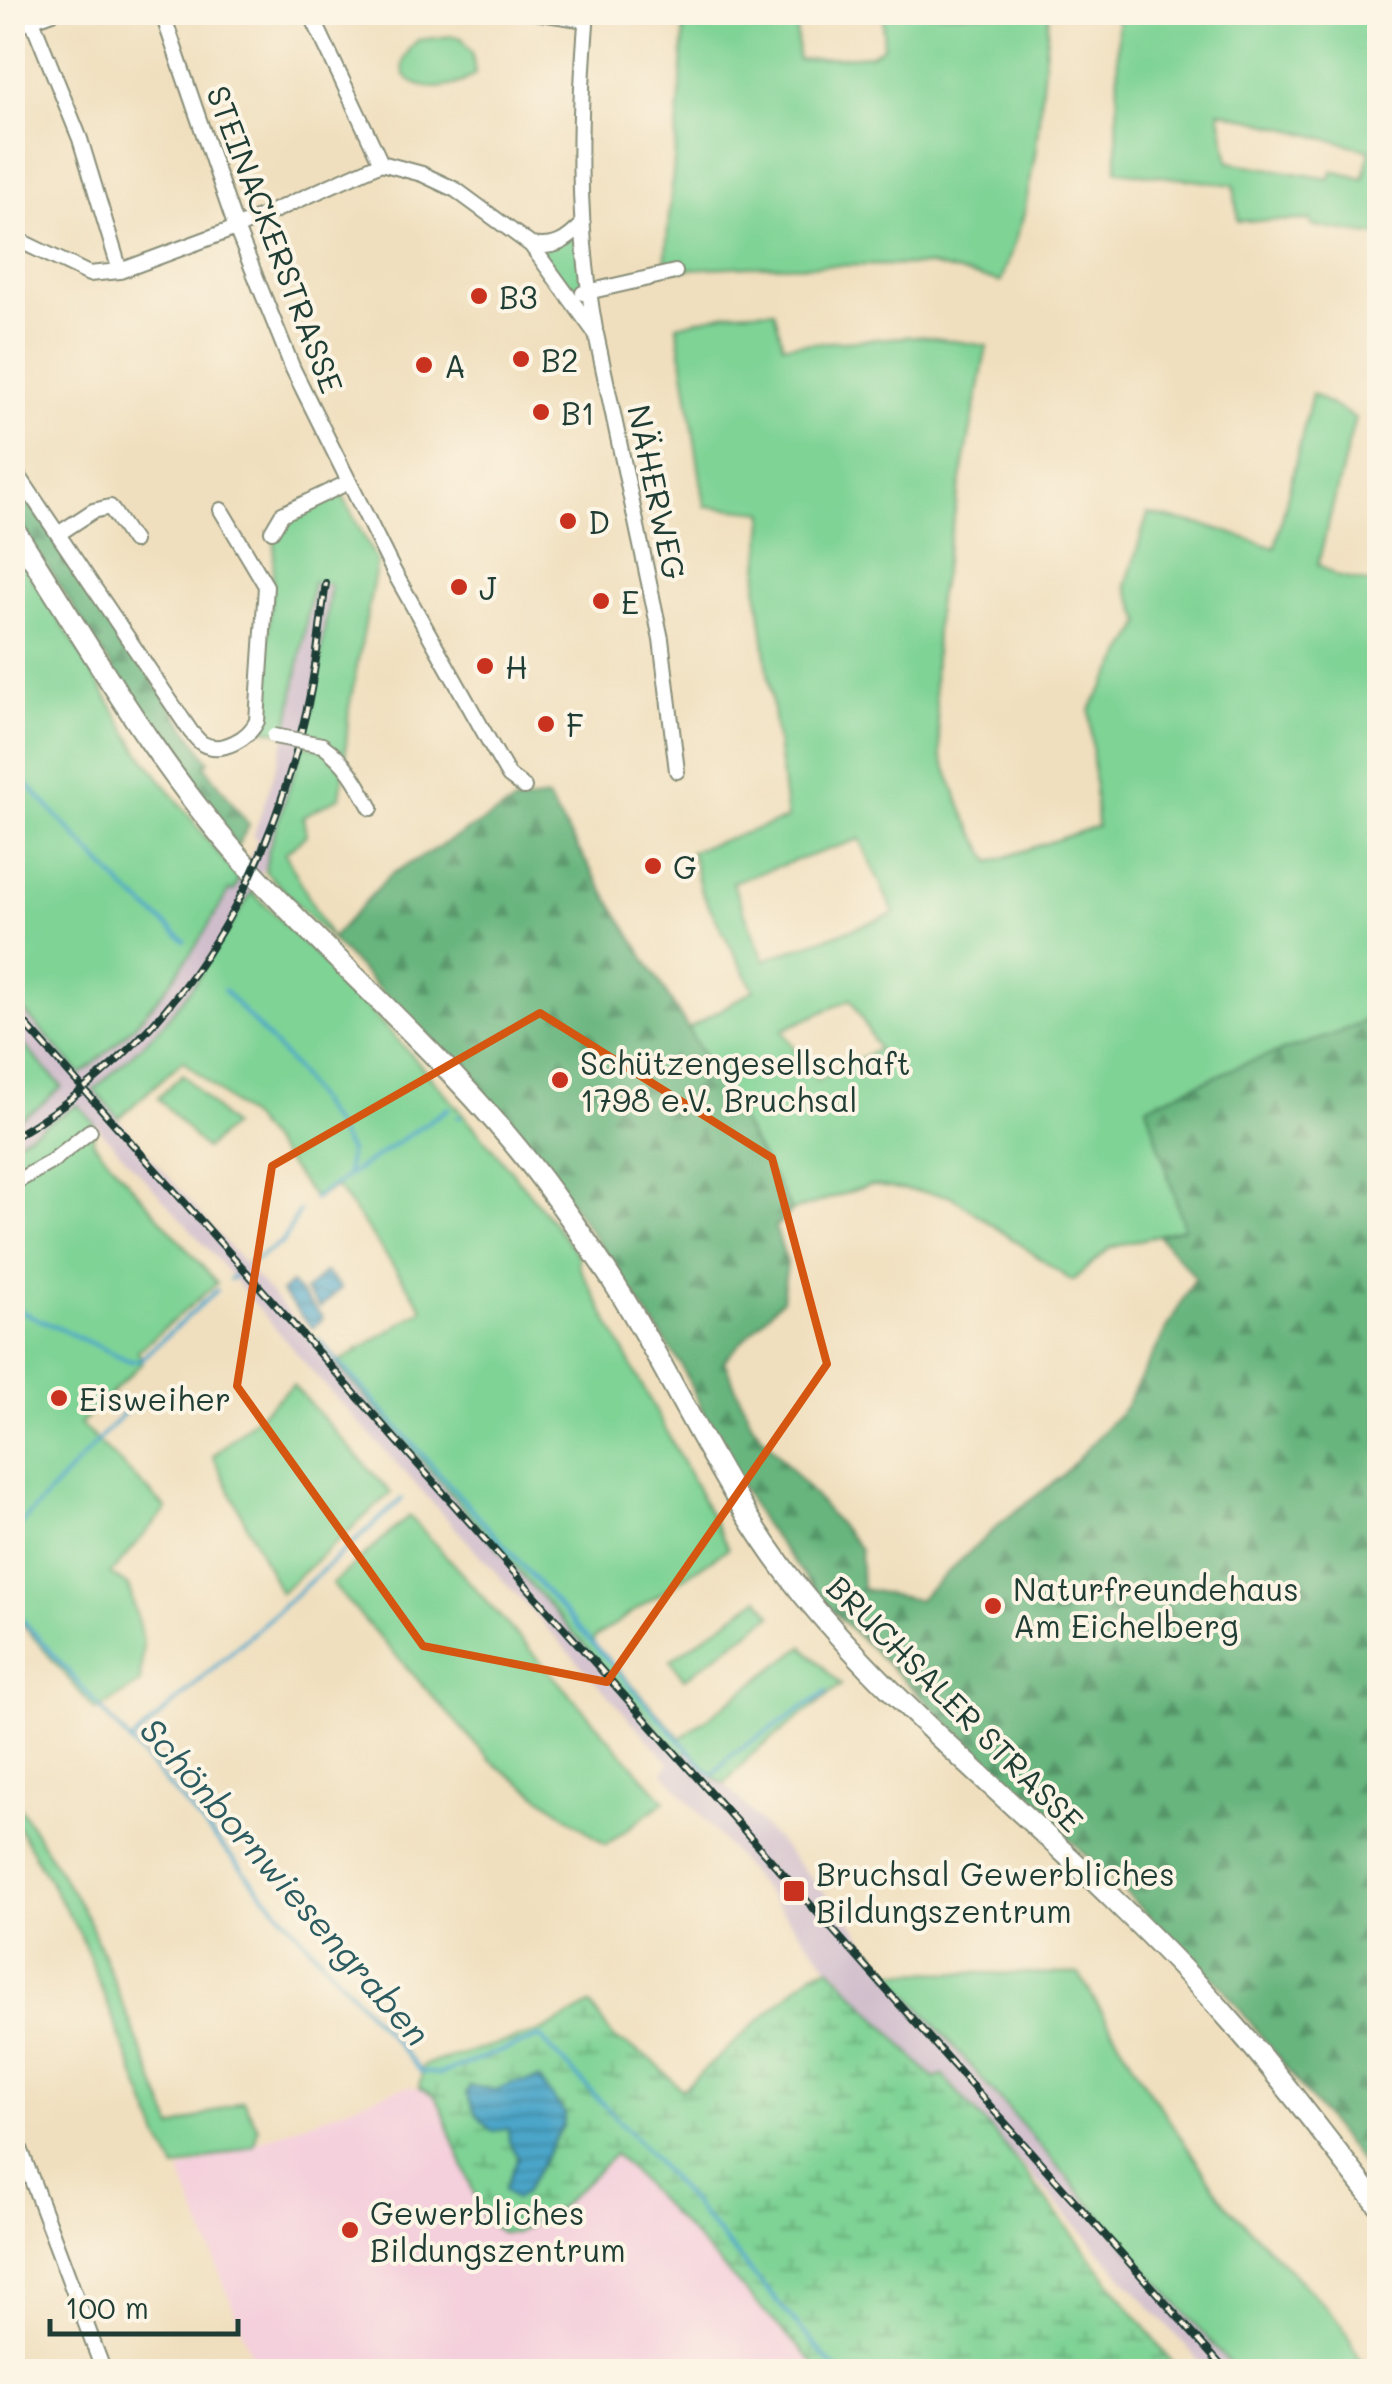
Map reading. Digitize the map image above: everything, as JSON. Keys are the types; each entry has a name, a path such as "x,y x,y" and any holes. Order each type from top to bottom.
{"main road":[{"name":"BRUCHSALER STRASSE","path":"12,526 175,778 246,865 462,1088 537,1172 598,1256 704,1444 780,1567 882,1682 1115,1901 1230,2020 1380,2206"}],"street":[{"path":"12,28 53,12"},
{"name":"STEINACKERSTRASSE","path":"162,12 236,228 293,369 346,482 498,757 510,776 524,787"},
{"path":"12,237 89,274 120,271 236,228 381,163 310,12"},
{"path":"534,12 587,16 578,110 588,292 596,334"},
{"path":"32,20 80,139 120,271"},
{"name":"NÄHERWEG","path":"381,163 422,174 456,190 531,245 596,334 661,639 676,771"},
{"path":"531,245 546,248 560,244 583,224"},
{"path":"567,296 675,272"},
{"path":"12,466 191,732 203,744 220,747 252,733 322,745 338,756 354,776 371,808"},
{"path":"272,531 282,514 346,482"},
{"path":"58,534 93,510 110,507 133,541"},
{"path":"221,510 266,586 258,721 252,733"},
{"path":"12,1184 50,1162 90,1131"},
{"path":"12,2127 104,2372"}],"highlighted area":[{"path":"540,1013 772,1158 827,1364 607,1682 423,1646 237,1386 272,1166"}],"shaded area":[{"path":"313,581 332,584 314,702 271,852 247,902 244,901 192,987 158,1030 94,1091 252,1273 474,1512 681,1754 687,1751 725,1784 849,1919 889,1972 1237,2371 1208,2371 943,2077 934,2079 830,1967 663,1771 670,1763 311,1370 77,1104 13,1144 12,1123 63,1088 13,1032 13,999 81,1074 145,1016 177,975 230,889 234,890 258,840 253,837 287,734"},
{"name":"Gewerbliches Bildungszentrum","path":"407,2087 434,2095 484,2220 492,2228 526,2228 543,2212 549,2218 615,2154 821,2371 258,2371 180,2171"}],"green space":[{"path":"684,13 796,13 798,60 871,55 883,47 884,13 1049,13 1036,149 1024,214 1001,282 929,265 665,270"},
{"path":"1118,13 1267,13 1307,21 1310,13 1379,13 1379,236 1312,226 1311,220 1238,221 1234,185 1117,171","holes":["1219,111 1370,150 1364,179 1332,171 1330,179 1229,162"]},
{"path":"462,38 472,52 475,74 446,87 417,84 408,78 403,68 406,56 418,40"},
{"path":"583,224 589,292 567,297 531,245 546,248"},
{"path":"774,310 783,345 921,336 987,346 937,604 934,683 941,756 965,816 991,862 1097,826 1090,710 1142,623 1126,586 1148,514 1212,527 1275,548 1312,394 1355,418 1318,564 1336,576 1379,585 1379,1014 1335,1034 1184,1228 1110,1248 1072,1281 951,1196 870,1185 792,1211 688,1029 754,990 701,891 691,851 787,819 757,586 765,512 705,506 677,325 732,312","holes":["860,839 894,914 764,960 732,882","851,999 878,1049 817,1081 782,1030"]},
{"path":"12,475 209,761 205,766 249,825 237,846 193,795 13,513"},
{"path":"340,491 377,562 349,708 345,758 305,737 314,702 331,584 313,582 287,734 261,728 276,531 280,522"},
{"path":"12,547 138,750 239,880 146,1013 81,1074 13,999"},
{"path":"303,745 321,748 344,769 340,797 303,816 306,835 285,853 331,939 265,871"},
{"path":"547,798 688,1029 792,1211 775,1227 787,1263 782,1299 724,1361 752,1424 860,1549 862,1589 918,1600 1003,1521 1061,1477 1125,1407 1195,1277 1158,1235 1184,1228 1147,1106 1246,1063 1335,1034 1379,1014 1379,2186 1220,1984 829,1608 762,1522 720,1448 681,1364 537,1154 331,939 390,875 515,803"},
{"path":"252,892 422,1067 578,1255 579,1266 728,1548 594,1638 593,1643 681,1738 803,1646 841,1685 751,1755 725,1784 688,1751 681,1755 336,1364 424,1309 340,1191 335,1187 315,1199 254,1122 183,1060 119,1118 94,1090 158,1030 192,987"},
{"path":"12,1032 62,1087 13,1123"},
{"path":"183,1074 231,1126 205,1149 158,1098"},
{"path":"78,1105 94,1123 93,1142 217,1283 138,1351 142,1363 80,1424 167,1509 110,1574 129,1587 143,1642 140,1683 96,1711 13,1613 12,1144"},
{"path":"293,1385 391,1493 280,1593 213,1456"},
{"path":"409,1516 665,1801 606,1845 491,1761 332,1584"},
{"path":"759,1598 772,1615 684,1679 671,1660"},
{"path":"12,1795 88,1918 173,2128 243,2100 258,2128 254,2145 176,2169 160,2140 81,1936 13,1818"},
{"path":"830,1967 934,2079 943,2076 999,2139 1179,2371 821,2371 615,2154 548,2218 543,2213 515,2233 502,2233 484,2220 440,2105 434,2095 419,2088 423,2065 543,2031 590,2005 614,2038 652,2060 682,2090 813,1972","holes":["470,2086 496,2090 563,2126 524,2193 506,2124"]},
{"path":"889,1972 1079,1974 1149,2090 1225,2203 1342,2324 1366,2371 1236,2371"}],"water":[{"path":"325,1272 341,1288 320,1308 305,1291"},
{"path":"291,1283 323,1318 312,1328 281,1292"},
{"path":"539,2079 565,2114 563,2125 524,2193 515,2200 504,2190 518,2157 509,2142 508,2129 492,2131 476,2114 466,2094 470,2086 496,2090"}],"waterway":[{"path":"12,625 17,621"},
{"path":"12,768 126,890 185,941"},
{"path":"224,990 294,1067 334,1126 349,1151 347,1175"},
{"path":"12,1067 12,1075"},
{"path":"313,1199 449,1108"},
{"path":"248,1264 283,1242 299,1211"},
{"path":"230,1279 234,1276"},
{"path":"12,1307 130,1361 140,1360 217,1290"},
{"path":"318,1339 712,1776 731,1755 827,1692"},
{"name":"Schönbornwiesengraben","path":"12,1533 125,1412 160,1399"},
{"path":"130,1743 402,1499"},
{"name":"Schönbornwiesengraben","path":"12,1608 421,2072 439,2074 540,2037 639,2142 838,2372"}],"railway":[{"path":"12,1138 71,1099 123,1055 168,1006 207,954 240,897 268,836 290,772 311,689 326,583"},
{"path":"12,1009 1227,2372"}],"place":[{"name":"B3","path":"479,296"},
{"name":"B2","path":"521,359"},
{"name":"A","path":"424,365"},
{"name":"B1","path":"541,412"},
{"name":"D","path":"568,521"},
{"name":"J","path":"459,587"},
{"name":"E","path":"601,601"},
{"name":"H","path":"485,666"},
{"name":"F","path":"546,724"},
{"name":"G","path":"653,866"},
{"name":"Schützengesellschaft 1798 e.V. Bruchsal","path":"560,1080"},
{"name":"Eisweiher","path":"59,1398"},
{"name":"Naturfreundehaus Am Eichelberg","path":"993,1606"},
{"name":"Bruchsal Gewerbliches Bildungszentrum","path":"794,1891"},
{"name":"Gewerbliches Bildungszentrum","path":"350,2230"}]}
